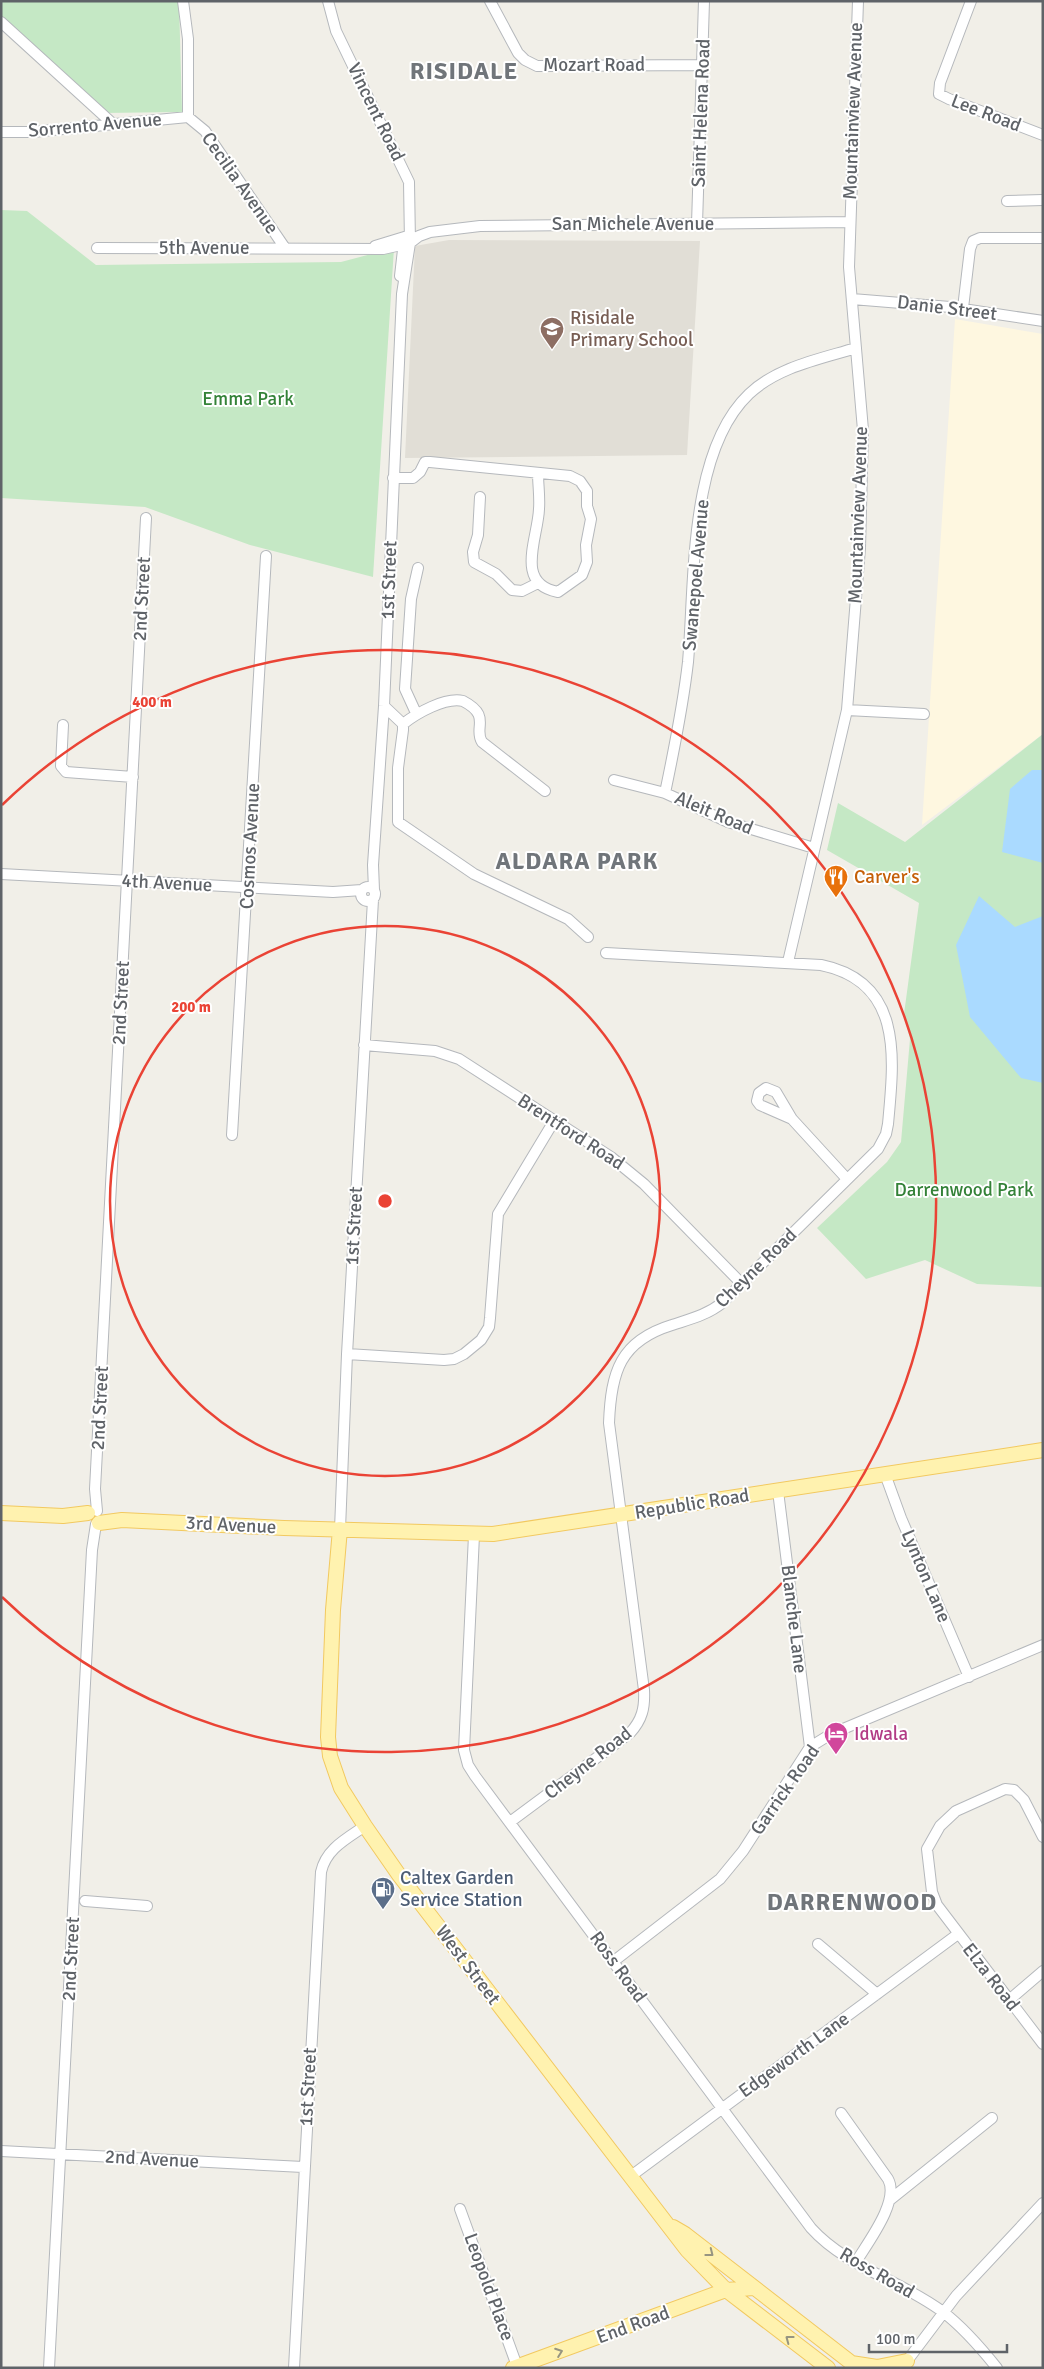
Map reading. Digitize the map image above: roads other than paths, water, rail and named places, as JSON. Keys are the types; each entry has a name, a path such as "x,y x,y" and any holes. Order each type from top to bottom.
{"main road":[{"name":"Republic Road","path":"340,1529 474,1535 522,1531 1043,1450"},
{"name":"3rd Avenue","path":"1,1513 340,1529"},
{"name":"West Street","path":"340,1529 333,1610 328,1743 341,1788 364,1826 399,1874 698,2262 726,2290 828,2368"},
{"name":"West Street","path":"670,2226 686,2234 855,2365"},
{"name":"End Road","path":"515,2367 726,2290 754,2288"},
{"path":"855,2365 877,2367 906,2364"}],"street":[{"name":"Cecilia Avenue","path":"183,1 188,39 188,117 205,132 285,248"},
{"name":"Vincent Road","path":"328,1 336,31 407,175 410,196 409,237"},
{"name":"Mozart Road","path":"490,1 518,53 524,60 537,66 702,65"},
{"name":"Saint Helena Road","path":"697,224 704,1"},
{"name":"Mountainview Avenue","path":"788,962 847,710 863,498 863,430 849,268 849,222 858,1"},
{"name":"Lee Road","path":"971,1 940,83 939,94 1043,135"},
{"path":"1,22 113,124"},
{"name":"Sorrento Avenue","path":"1,132 32,132 188,117"},
{"path":"1007,201 1043,200"},
{"name":"San Michele Avenue","path":"372,248 409,237 447,230 518,224 849,222"},
{"name":"1st Street","path":"340,1529 347,1354 370,923 367,894 373,865 384,706 402,294 409,237"},
{"path":"963,308 973,242 980,238 1043,238"},
{"name":"5th Avenue","path":"97,248 372,248"},
{"name":"Danie Street","path":"852,299 963,308 1043,321"},
{"name":"Swanepoel Avenue","path":"665,793 684,698 698,520 718,440 725,424 737,406 768,380 801,365 856,348"},
{"path":"393,478 413,478 426,462 570,476 580,481 587,492 587,506 591,519 586,545 587,562 582,575 558,592 538,583 532,569 540,510 538,473"},
{"path":"480,497 478,535 473,552 474,562 496,574 512,590 522,592 538,583"},
{"name":"2nd Street","path":"49,2368 146,518"},
{"name":"Cosmos Avenue","path":"232,1135 266,556"},
{"path":"416,713 405,688 412,599 418,568"},
{"path":"545,791 482,742 479,734 480,717 468,704 459,700 416,713 403,724 398,768 398,822 474,874 574,923 588,937"},
{"path":"384,706 403,724"},
{"path":"847,710 924,714"},
{"path":"63,725 61,766 66,772 133,777"},
{"name":"Aleit Road","path":"614,780 665,793 728,822 814,848"},
{"name":"4th Avenue","path":"1,874 367,894"},
{"name":"Cheyne Road","path":"510,1822 630,1733 642,1714 644,1690 608,1423 615,1375 623,1358 631,1347 646,1335 712,1310 742,1284 878,1149 886,1134 890,1099 890,1030 876,999 854,977 833,967 788,962 606,952"},
{"name":"Brentford Road","path":"364,1045 442,1052 459,1059 633,1174 742,1284"},
{"path":"792,1119 847,1179"},
{"path":"347,1354 444,1360 464,1354 481,1340 489,1327 498,1214 554,1121"},
{"name":"Lynton Lane","path":"885,1474 901,1518 969,1677"},
{"name":"Blanche Lane","path":"778,1491 810,1747"},
{"name":"Ross Road","path":"474,1535 464,1750 468,1765 811,2228 825,2242 856,2262 943,2312 965,2331 996,2368"},
{"name":"Garrick Road","path":"614,1961 720,1879 743,1851 810,1747 831,1734 1043,1646"},
{"name":"Elza Road","path":"1043,1837 1020,1794 1009,1789 966,1806 940,1826 927,1849 934,1900 1008,2001 1043,2044"},
{"name":"1st Street","path":"294,2368 303,2167 321,1872 325,1859 330,1852 364,1826"},
{"path":"85,1901 147,1906"},
{"name":"Edgeworth Lane","path":"631,2176 958,1934"},
{"path":"818,1944 877,1994"},
{"path":"1008,2001 1043,1971"},
{"path":"841,2113 888,2179 892,2189 891,2199"},
{"path":"856,2262 891,2199 992,2118"},
{"name":"2nd Avenue","path":"1,2151 303,2167"},
{"path":"906,2364 943,2312 1043,2202"},
{"name":"Leopold Place","path":"460,2209 515,2367"}],"water":[{"path":"1032,770 1043,770 1043,863 1002,852 1010,789"},
{"path":"979,896 1015,927 1043,916 1043,1083 1021,1078 970,1017 956,945"}],"place":[{"name":"Risidale Primary School","path":"552,350"},
{"name":"Carver's","path":"836,898"},
{"name":"Idwala","path":"836,1755"},
{"name":"Caltex Garden Service Station","path":"383,1910"}],"district":[{"name":"RISIDALE","path":"464,71"},
{"name":"ALDARA PARK","path":"577,861"},
{"name":"DARRENWOOD","path":"852,1902"}],"park label":[{"name":"Emma Park","path":"248,399"},
{"name":"Darrenwood Park","path":"964,1190"}]}
